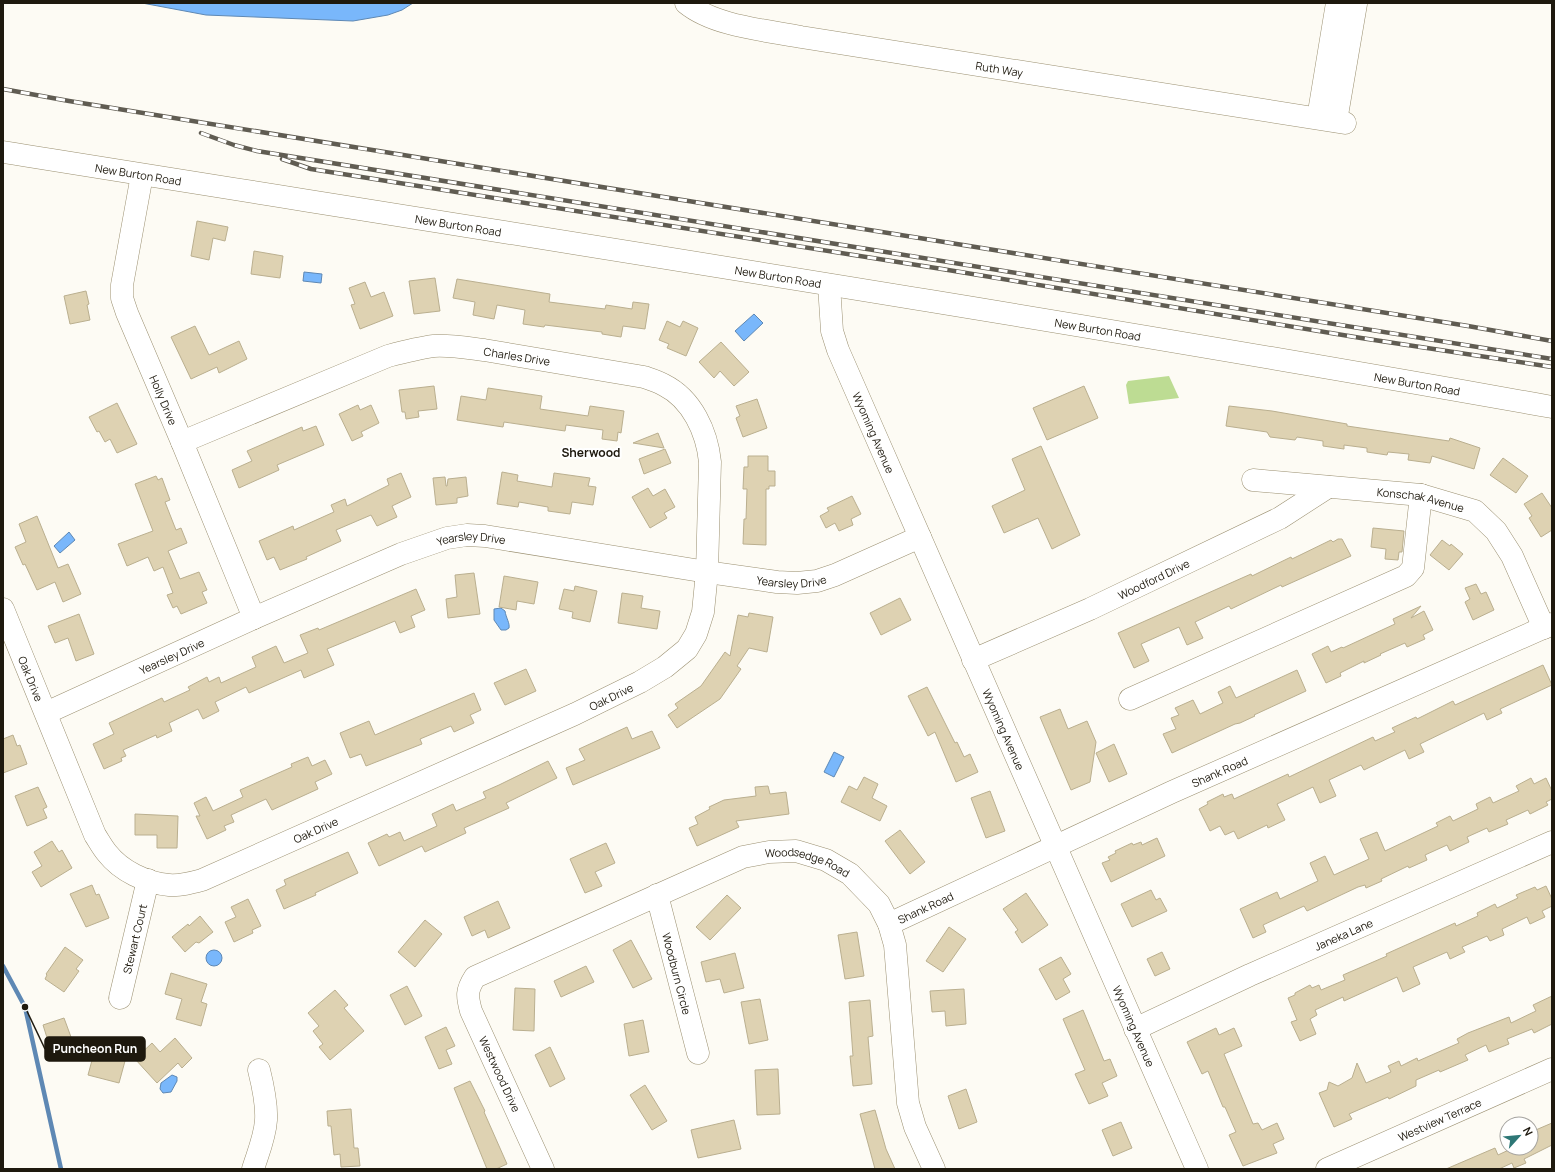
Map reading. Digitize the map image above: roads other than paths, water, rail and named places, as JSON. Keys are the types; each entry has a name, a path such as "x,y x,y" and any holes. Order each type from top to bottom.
{"street":[{"name":"Ruth Way","path":"686,3 692,8 719,20 800,37 1333,121 1353,4"},
{"name":"New Burton Road","path":"3,152 829,285 1552,407"},
{"name":"Holly Drive","path":"142,174 122,285 122,298 254,618"},
{"name":"Wyoming Avenue","path":"829,285 832,331 838,350 1197,1169"},
{"name":"Charles Drive","path":"182,442 388,356 434,346 484,350 644,377 665,385 680,396 692,412 705,436 710,462 707,572"},
{"name":"Konschak Avenue","path":"1253,480 1421,495 1474,511 1496,531 1512,556 1548,626"},
{"name":"Woodford Drive","path":"973,660 1090,609 1280,518 1328,487"},
{"path":"1130,699 1406,576 1413,568 1421,495"},
{"name":"Yearsley Drive","path":"46,712 254,618 401,554 447,538 467,535 503,538 707,572 777,582 797,583 817,581 835,575 920,537"},
{"name":"Oak Drive","path":"3,609 95,835 107,853 122,868 148,880 169,885 186,884 202,880 575,714 665,668 687,649 696,634 703,612 707,572"},
{"name":"Shank Road","path":"889,924 1172,792 1548,626"},
{"name":"Janeka Lane","path":"1135,1029 1250,975 1552,842"},
{"name":"Woodsedge Road","path":"475,977 743,857 768,852 796,851 826,860 850,874 879,904 889,924 895,945 908,1103 915,1127 934,1169"},
{"name":"Stewart Court","path":"120,998 148,880"},
{"name":"Woodburn Circle","path":"657,895 698,1052"},
{"name":"Westwood Drive","path":"475,977 469,986 467,998 471,1011 543,1169"},
{"name":"Westview Terrace","path":"1327,1169 1552,1069"},
{"path":"253,1169 266,1121 265,1098 259,1070"}],"water":[{"path":"142,3 413,3 402,10 388,15 353,21 206,15"},
{"path":"304,272 322,274 321,283 303,281"},
{"path":"754,314 763,323 744,341 735,331"},
{"path":"69,532 75,540 60,553 54,546"},
{"path":"501,608 505,611 509,624 509,628 506,630 501,630 494,620 494,609"},
{"path":"834,752 844,757 834,777 824,772"},
{"path":"214,950 221,955 222,958 217,965 214,966 207,961 206,958 211,951"},
{"path":"172,1075 177,1077 177,1081 171,1092 163,1093 160,1089 161,1083"}],"waterway":[{"path":"3,966 25,1007 61,1169"}],"railway":[{"path":"3,89 69,101 1468,326 1552,341"},
{"path":"201,133 234,145 257,151 1552,359"},
{"path":"282,159 311,169 942,269 1361,338 1552,367"}],"place":[{"name":"Puncheon Run","path":"25,1007"}],"district":[{"name":"Sherwood","path":"591,452"}]}
